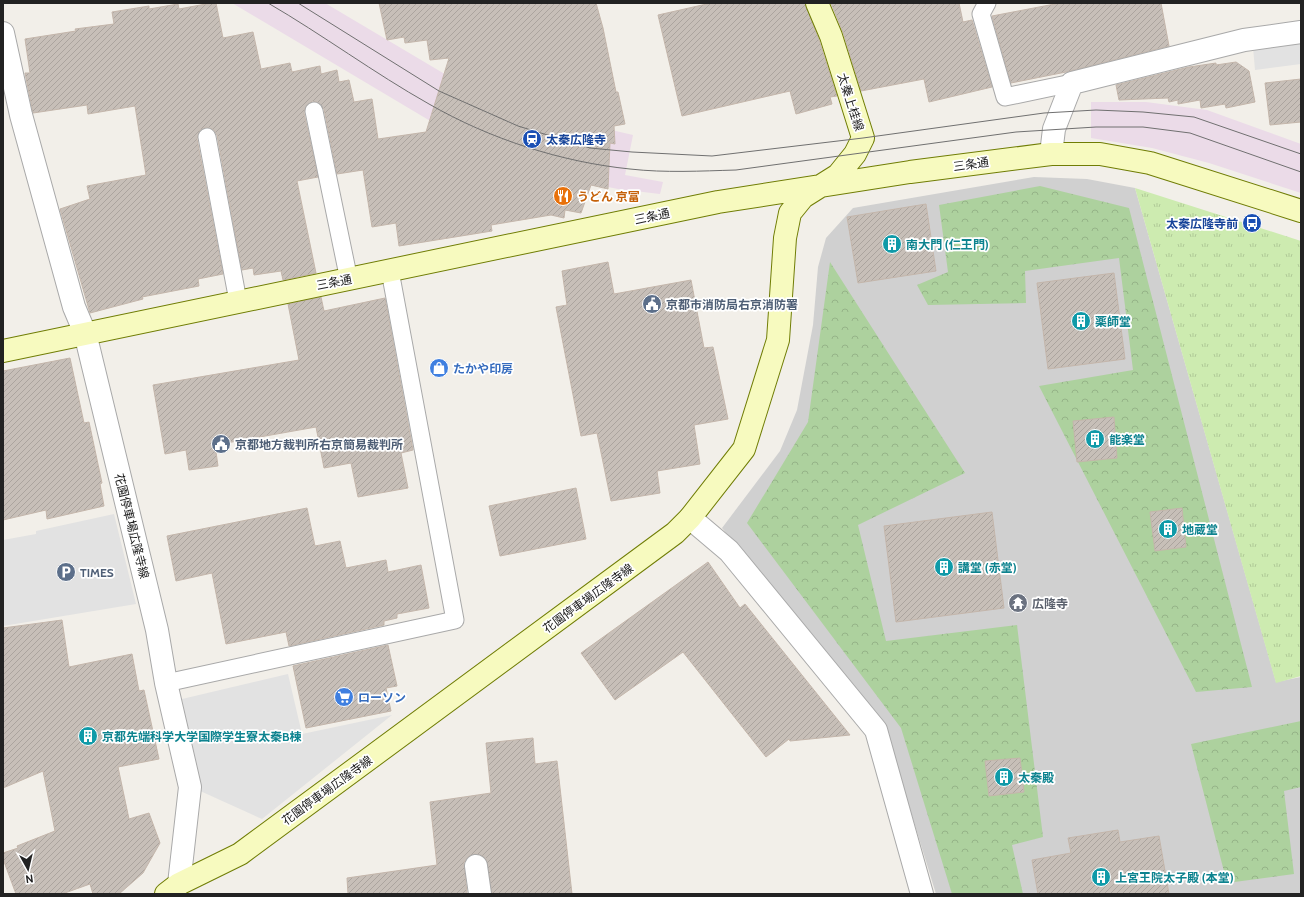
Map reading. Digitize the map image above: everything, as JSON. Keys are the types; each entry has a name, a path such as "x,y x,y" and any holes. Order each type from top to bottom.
{"main road":[{"name":"太秦上桂線","path":"818,3 831,36 863,138 848,164 838,175 820,186"},
{"name":"三条通","path":"3,351 718,202 820,186 1051,154 1100,154 1150,163 1301,211"},
{"name":"花園停車場広隆寺線","path":"175,891 240,854 675,533 690,518 744,449 778,340 785,238 790,213 804,197 820,186"}],"street":[{"path":"1051,154 1054,129 1072,83 1244,40 1301,32"},
{"name":"花園停車場広隆寺線","path":"3,33 27,138 74,307 85,334 157,630 166,683 190,787 175,891"},
{"path":"690,518 729,551 876,730 922,894"},
{"path":"476,866 480,894"}],"lane":[{"path":"987,3 981,14 1005,97 1072,83"},
{"path":"314,111 349,280"},
{"path":"207,137 238,301"},
{"path":"166,683 455,620 390,271"}],"shaded area":[{"path":"232,3 325,3 443,73 518,103 577,122 633,135 625,175 663,182 660,194 618,189 583,182 432,122"},
{"path":"1301,42 1301,64 1255,70 1253,47"},
{"path":"1091,102 1146,102 1207,110 1301,144 1301,193 1209,163 1152,148 1091,138"},
{"name":"広隆寺","path":"1034,177 1087,179 1135,188 1276,682 1301,677 1301,894 936,894 884,724 722,528 780,451 797,410 813,325 818,267 826,238 853,208"},
{"name":"TIMES","path":"114,514 136,604 3,626 3,540 36,534 36,531"},
{"path":"288,674 302,734 392,715 262,819 198,790 182,699"}],"green space":[{"path":"1040,186 1129,208 1252,687 1196,692 1039,386 1133,370 1119,258 1025,271 1026,303 928,305 917,285 948,272 939,205"},
{"path":"1135,188 1301,241 1301,676 1276,683"},
{"path":"830,262 965,473 858,525 886,641 1017,625 1043,837 1012,845 1023,894 952,894 901,728 747,523 808,422"},
{"path":"1301,721 1301,787 1284,791 1294,874 1227,883 1191,744"}],"building":[{"path":"216,3 223,38 253,32 261,69 290,63 292,72 320,66 321,74 337,70 339,82 349,80 354,102 372,99 378,139 426,132 449,58 430,60 427,40 405,43 404,37 387,40 379,3 596,3 603,28 616,92 618,92 625,124 614,126 615,144 610,143 608,189 591,185 581,213 565,210 564,218 551,215 491,225 492,231 399,246 396,223 372,227 363,170 337,174 324,109 317,102 312,101 305,108 304,113 318,177 297,181 316,273 283,280 281,271 254,275 253,268 242,270 217,135 214,130 206,127 200,130 197,139 223,274 198,279 199,286 142,297 143,299 90,313 60,209 90,199 87,186 146,175 135,106 88,114 87,105 33,113 25,73 30,73 25,39 76,31 75,29 114,24 112,12 149,6 149,9 178,4 179,9"},
{"path":"711,3 805,3 837,96 830,97 832,104 796,114 790,91 682,116 658,15"},
{"path":"831,3 959,3 963,22 972,20 992,87 929,102 924,79 861,91 843,32"},
{"path":"1060,3 1161,3 1169,46 1066,72 1011,83 992,16"},
{"path":"1236,62 1249,71 1255,102 1226,108 1225,104 1201,108 1200,100 1178,104 1178,100 1169,102 1168,98 1119,100 1116,85 1189,67"},
{"path":"1301,79 1301,122 1270,125 1265,83"},
{"name":"南大門 (仁王門)","path":"926,204 936,271 858,283 847,217"},
{"path":"608,262 614,294 691,280 704,348 713,347 728,419 694,425 700,464 657,471 660,493 611,501 597,433 581,436 556,307 567,305 562,271"},
{"name":"薬師堂","path":"1114,273 1125,359 1048,369 1037,283"},
{"path":"321,297 324,311 385,298 413,450 401,453 408,488 358,497 351,463 324,468 316,427 215,445 218,466 189,470 186,450 165,454 153,385 299,360 288,304"},
{"path":"70,358 84,423 89,422 102,483 100,484 104,506 47,519 46,510 3,520 3,371"},
{"name":"能楽堂","path":"1114,417 1117,458 1077,462 1073,421"},
{"path":"576,488 586,539 500,556 489,506"},
{"path":"307,508 315,546 340,541 346,568 386,560 388,572 421,565 429,608 397,614 397,618 384,621 384,625 289,646 286,632 226,644 212,573 176,581 167,536"},
{"name":"地蔵堂","path":"1182,508 1186,547 1155,551 1150,512"},
{"name":"講堂 (赤堂)","path":"992,512 1004,608 896,622 884,526"},
{"path":"708,562 740,608 745,604 850,735 790,741 789,739 766,757 683,652 615,700 581,653"},
{"path":"62,620 69,667 132,654 139,691 144,690 159,759 118,767 129,819 149,813 160,843 143,873 119,894 93,894 90,884 62,894 16,894 3,859 3,853 18,848 17,846 55,831 43,771 3,788 3,628"},
{"name":"ローソン","path":"388,645 397,686 386,688 391,711 306,728 293,666"},
{"path":"533,738 535,764 557,761 572,894 492,894 486,859 481,855 475,854 469,856 464,862 467,894 348,894 347,878 437,865 430,802 491,793 486,743"},
{"name":"太秦殿","path":"1020,758 1024,792 989,796 985,761"},
{"name":"上宮王院太子殿 (本堂)","path":"1118,830 1120,842 1159,836 1169,894 1038,894 1032,860 1071,853 1068,838"}],"tram line":[{"path":"268,3 368,67 452,117 526,147 552,155 604,166 656,171 736,170 1016,132 1096,127 1143,127 1190,133 1301,172"},
{"path":"298,3 439,91 518,126 590,148 632,152 712,156 863,138 1044,113 1096,110 1143,112 1194,117 1301,154"}],"place":[{"name":"太秦広隆寺","path":"532,139"},
{"name":"うどん 京富","path":"563,196"},
{"name":"太秦広隆寺前","path":"1252,223"},
{"name":"南大門 (仁王門)","path":"892,244"},
{"name":"京都市消防局右京消防署","path":"652,304"},
{"name":"薬師堂","path":"1081,321"},
{"name":"たかや印房","path":"439,368"},
{"name":"能楽堂","path":"1095,439"},
{"name":"京都地方裁判所右京簡易裁判所","path":"221,444"},
{"name":"地蔵堂","path":"1168,529"},
{"name":"講堂 (赤堂)","path":"944,567"},
{"name":"TIMES","path":"66,572"},
{"name":"広隆寺","path":"1018,603"},
{"name":"ローソン","path":"344,697"},
{"name":"京都先端科学大学国際学生寮太秦B棟","path":"88,736"},
{"name":"太秦殿","path":"1004,777"},
{"name":"上宮王院太子殿 (本堂)","path":"1101,877"}]}
